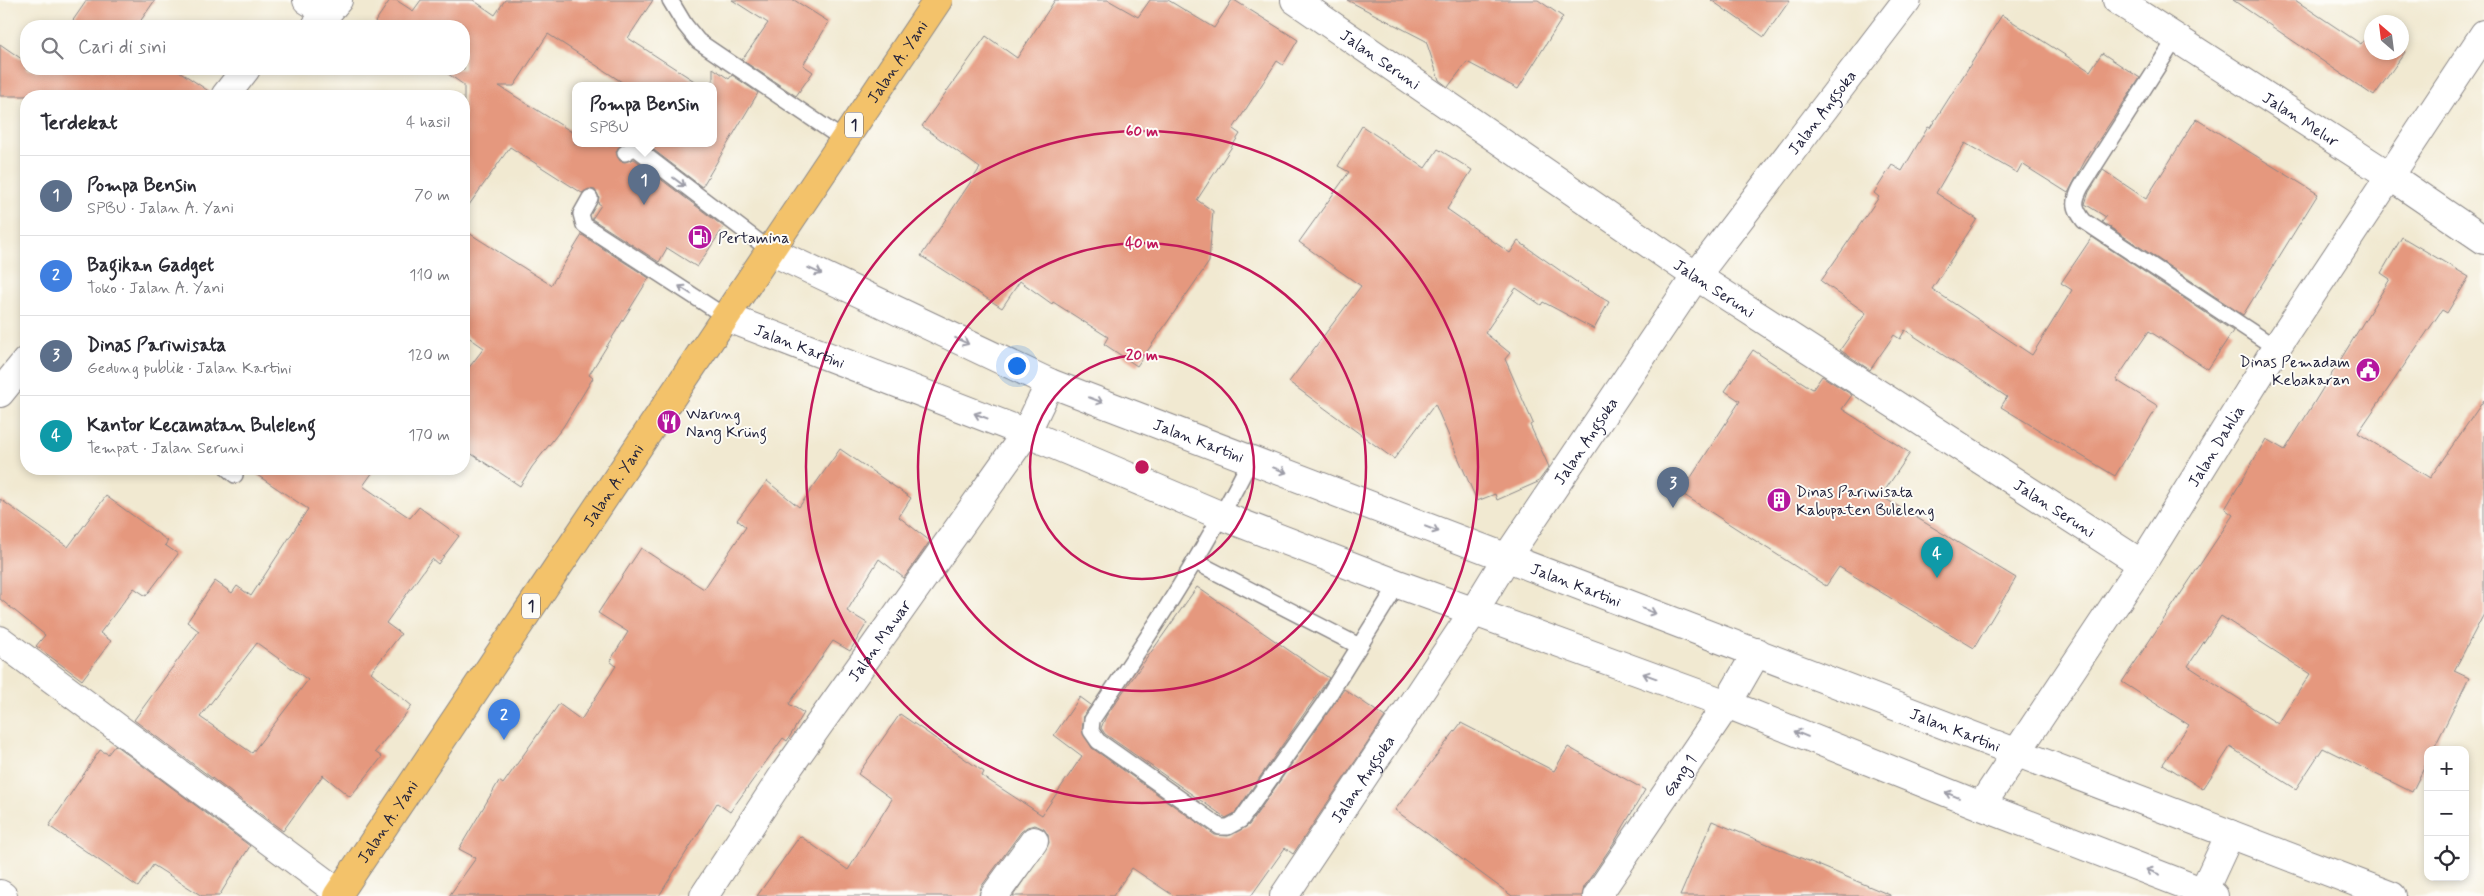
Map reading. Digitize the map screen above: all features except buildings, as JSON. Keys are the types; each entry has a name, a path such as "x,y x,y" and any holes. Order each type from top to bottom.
{"highway":[{"name":"Jalan A. Yani","path":"338,894 938,0"}],"street":[{"name":"Jalan Seruni","path":"1295,0 1696,276 2142,564"},
{"name":"Jalan Angsoka","path":"1284,896 1474,611 1506,557 1696,276 1907,0"},
{"name":"Jalan Melur","path":"2116,0 2390,176 2484,240"},
{"name":"Jalan Dahlia","path":"1981,806 2019,753 2142,564 2276,348 2484,34"},
{"path":"230,90 241,75"},
{"name":"Jalan Kartini","path":"771,251 1050,383 2392,896"},
{"name":"Jalan Kartini","path":"726,317 1026,434 1222,516 1398,584 1727,704 1981,806 2209,894"},
{"path":"0,393 20,368"},
{"name":"Jalan Mawar","path":"704,896 786,771 1026,434 1050,383"},
{"path":"0,640 338,894"},
{"name":"Gang 1","path":"1597,896 1727,704 1757,652"},
{"path":"2209,894 2230,834"},
{"path":"994,896 1034,841"}],"lane":[{"path":"670,0 685,25 698,41 844,140"},
{"path":"2176,38 2080,187 2074,200 2076,211 2084,221 2276,348"},
{"path":"625,153 632,149 637,149 771,251"},
{"path":"590,198 580,214 584,225 726,317"},
{"path":"1251,459 1196,562 1157,626 1092,720 1091,731 1098,741 1220,828 1228,827 1241,820 1324,703 1398,584"},
{"path":"1196,562 1359,646"}],"place":[{"name":"Pompa Bensin","path":"644,205"},
{"name":"Pertamina","path":"700,237"},
{"name":"Dinas Pemadam Kebakaran","path":"2368,370"},
{"name":"Warung Nang Krüng","path":"669,422"},
{"name":"Dinas Pariwisata Kabupaten Buleleng","path":"1779,500"},
{"name":"Dinas Pariwisata","path":"1673,508"},
{"name":"Kantor Kecamatan Buleleng","path":"1937,578"},
{"name":"Bagikan Gadget","path":"504,740"}]}
